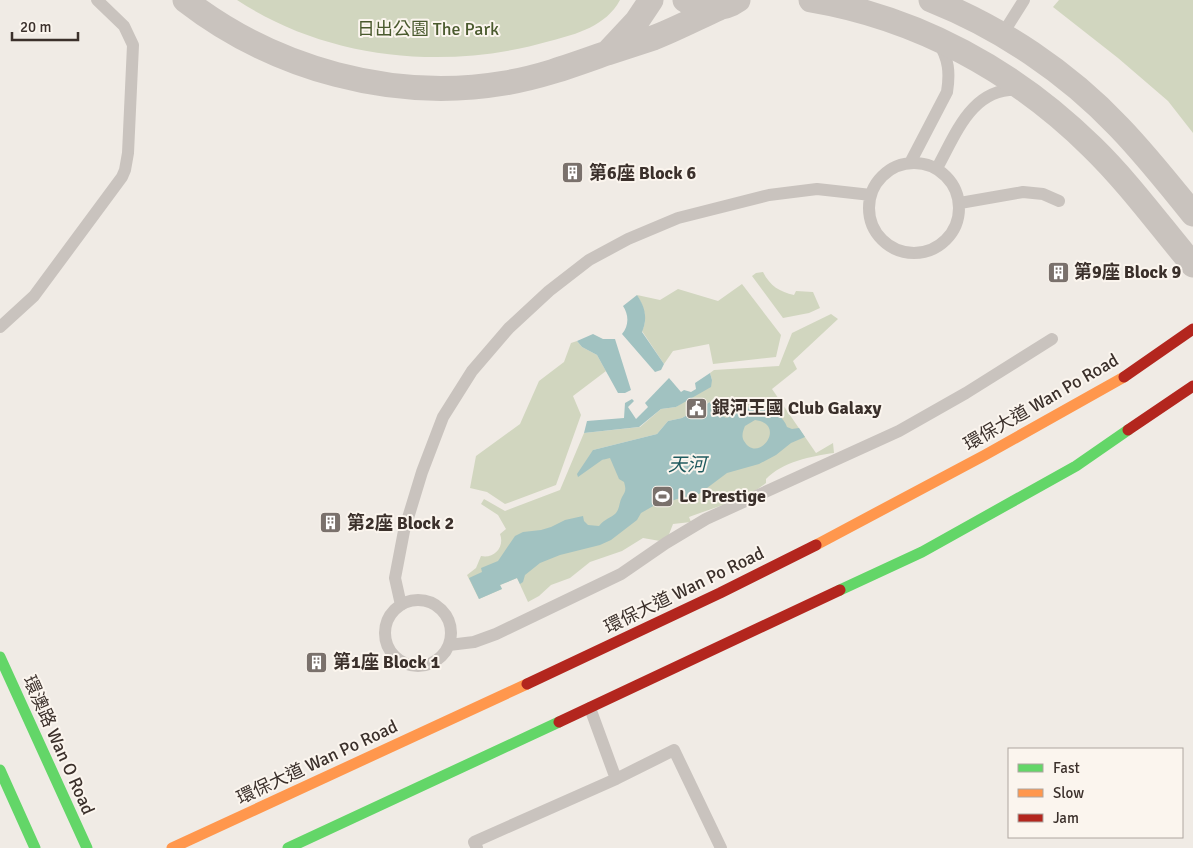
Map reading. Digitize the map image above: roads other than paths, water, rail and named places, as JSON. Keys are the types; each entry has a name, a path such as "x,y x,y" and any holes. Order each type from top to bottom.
{"main road":[{"name":"環保大道 Wan Po Road","path":"172,848 575,662 806,550 985,455 1121,379 1193,329"},
{"path":"288,848 922,552 1076,466 1193,386"},
{"name":"環澳路 Wan O Road","path":"0,657 86,848"},
{"path":"0,770 35,848"}],"street":[{"path":"185,0 227,29 292,61 326,72 361,80 397,86 433,88 504,83 539,76 574,66 654,37 736,3"},
{"path":"607,53 637,21 651,0"},
{"path":"685,0 704,8 736,3"},
{"path":"811,0 857,10 932,36 968,53 1028,91 1094,148 1193,265"},
{"path":"931,0 975,20 1002,35 1054,70 1087,96 1118,125 1193,214"}],"lane":[{"path":"0,327 34,296 117,184 125,170 133,45 124,26 97,0"},
{"path":"1002,35 1024,0"},
{"path":"910,162 944,101 949,82 946,57 932,36"},
{"path":"937,168 968,113 977,104 995,93 1028,91"},
{"path":"910,162 928,164 937,168 952,183 960,203 959,217 954,231 944,242 932,250 918,254 903,252 890,247 879,237 872,224 869,209 871,195 876,183 885,172 910,162"},
{"path":"400,605 395,578 404,531 422,472 443,417 472,371 509,328 549,291 589,260 628,239 678,218 769,195 817,189 871,195"},
{"path":"960,203 1023,192 1043,194 1059,201"},
{"path":"449,645 474,642 496,634 622,574 666,543 706,519 899,431 966,393 1052,339"},
{"path":"421,600 430,602 440,607 446,615 450,625 449,645 443,655 434,662 424,666 402,662 393,654 387,644 385,633 387,622 392,612 400,605 410,601 421,600"},
{"path":"590,708 616,779"},
{"path":"477,848 474,842 616,779 674,750 721,848"}],"water":[{"path":"637,295 645,313 642,332 664,364 661,370 655,372 622,334 626,328 627,320 623,306"},
{"path":"593,334 603,339 615,339 631,390 625,393 618,393 597,355 582,347 577,341"},
{"path":"710,373 711,387 676,407 661,409 639,427 584,433 587,421 624,418 625,403 632,399 634,401 628,407 636,419 648,407 645,403 669,378 681,392 684,390 691,392 696,389 695,383"},
{"name":"天河","path":"717,398 727,405 718,411 726,418 747,407 765,407 781,417 787,427 792,429 799,428 805,437 791,443 776,455 759,464 727,473 699,494 658,506 655,505 641,513 637,520 611,540 540,563 525,575 523,582 520,584 517,578 500,585 502,589 479,599 469,578 482,572 481,568 498,561 515,536 523,532 541,530 565,520 583,516 584,521 588,525 599,526 616,513 625,488 624,482 619,479 610,458 602,460 578,477 577,474 593,450 657,434 668,421 682,418","holes":["755,420 765,423 769,428 770,435 767,441 762,446 750,447 743,437 745,426"]}],"place":[{"name":"第6座 Block 6","path":"573,173"},
{"name":"第9座 Block 9","path":"1058,272"},
{"name":"銀河王國 Club Galaxy","path":"696,408"},
{"name":"Le Prestige","path":"663,496"},
{"name":"第2座 Block 2","path":"331,523"},
{"name":"第1座 Block 1","path":"317,662"}],"park label":[{"name":"日出公園 The Park","path":"428,29"}]}
